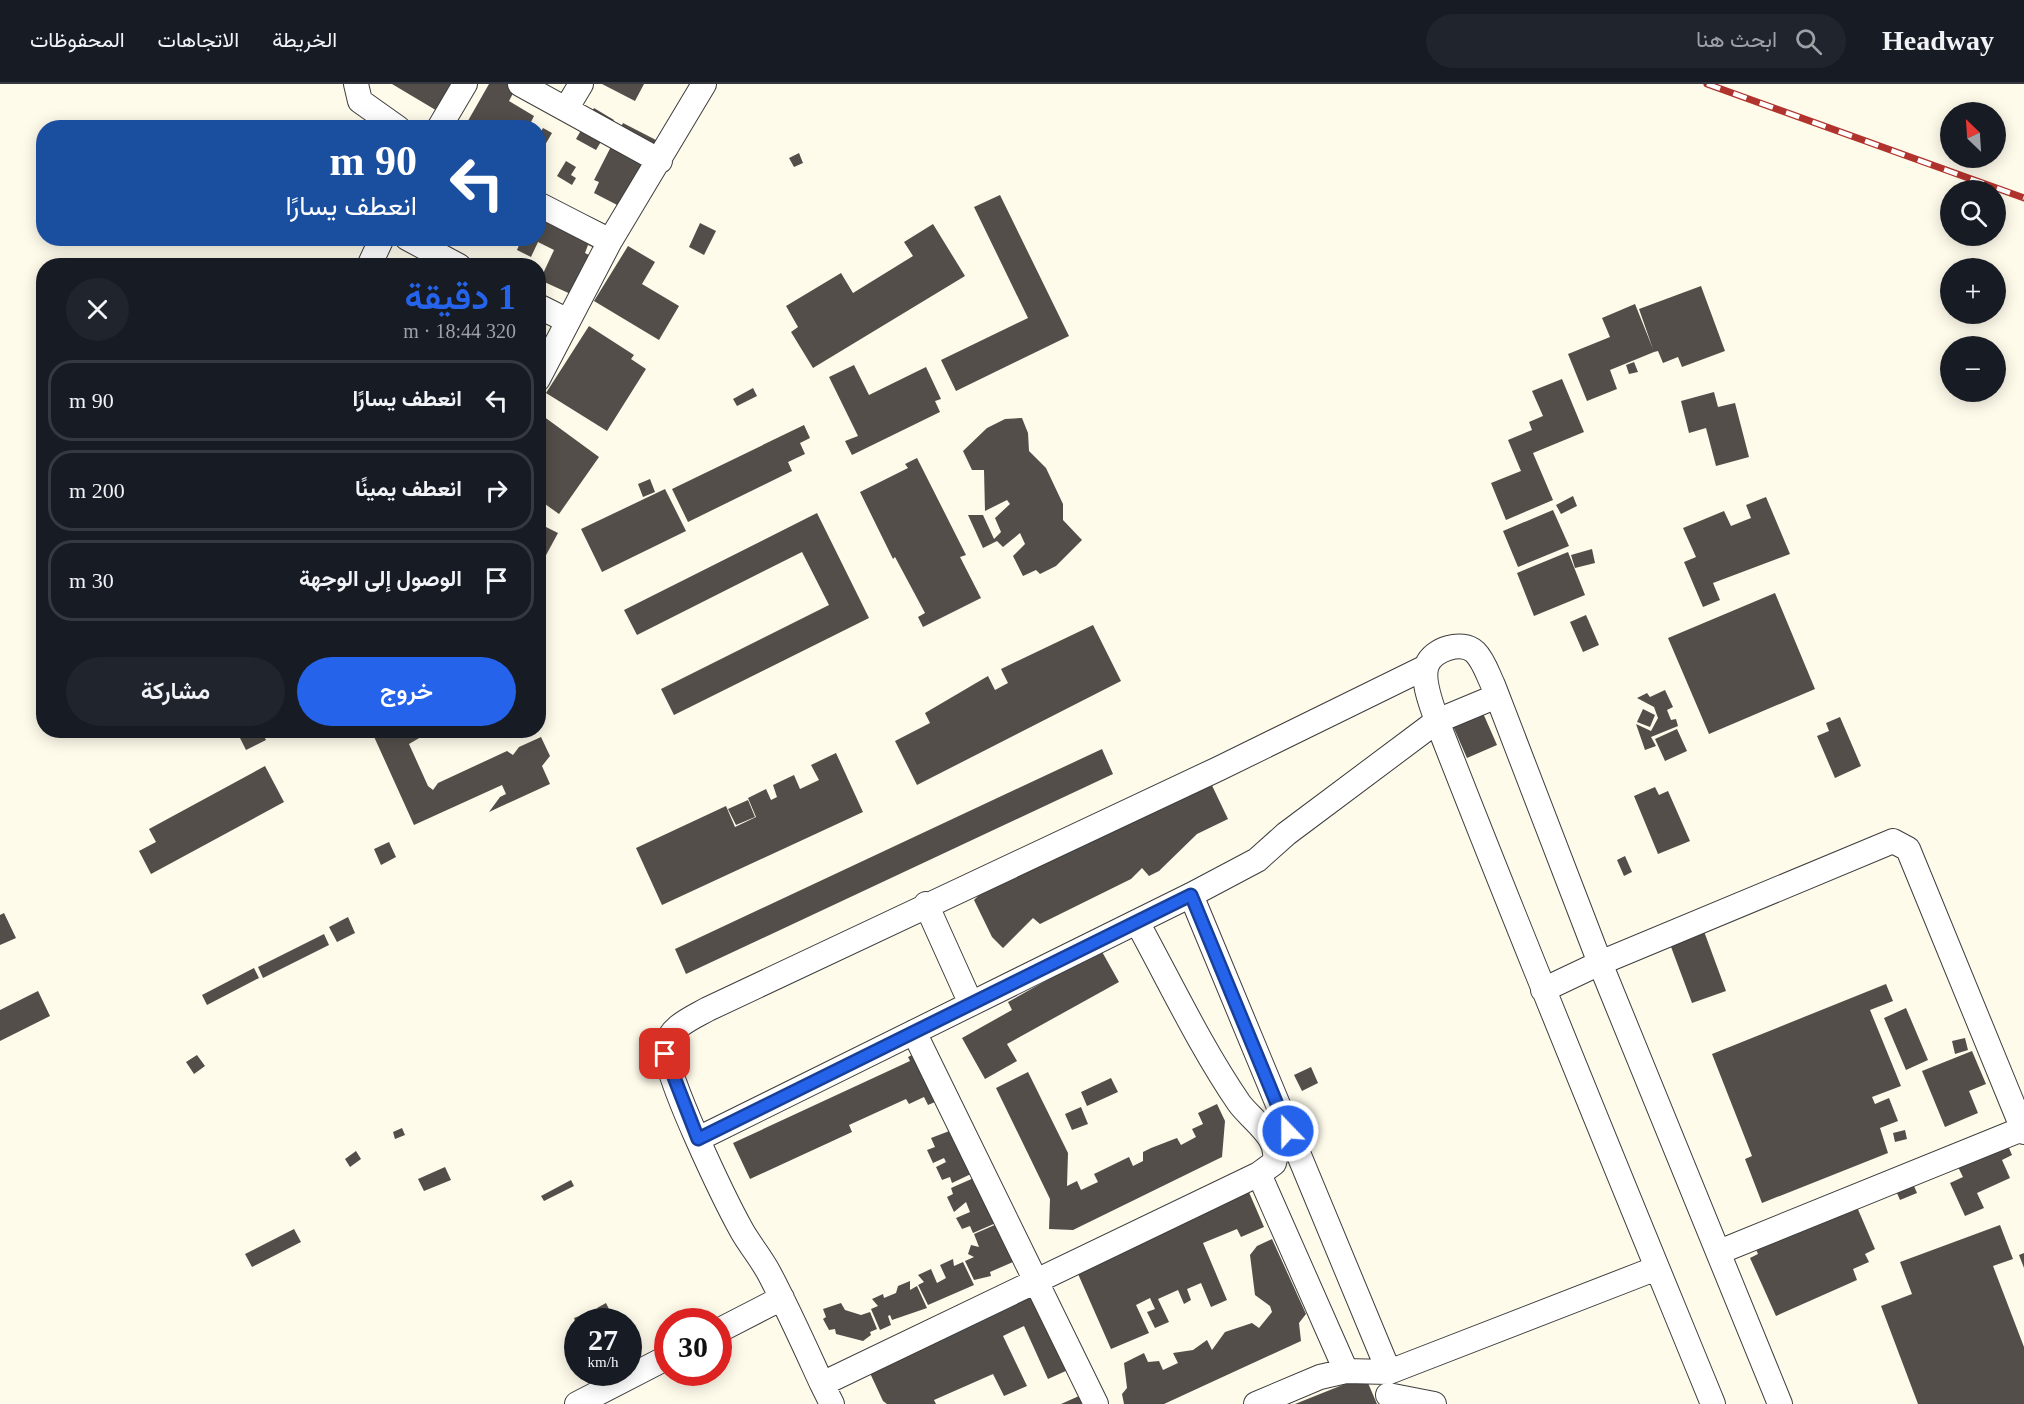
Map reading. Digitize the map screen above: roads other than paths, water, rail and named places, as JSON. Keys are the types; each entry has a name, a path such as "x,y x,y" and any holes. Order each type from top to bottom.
{"street":[{"path":"356,84 360,101 387,120"},
{"path":"444,120 465,84"},
{"path":"520,84 660,161"},
{"path":"566,110 581,84"},
{"path":"546,364 610,241 660,161 704,84"},
{"path":"546,208 610,241"},
{"path":"422,246 444,258"},
{"path":"546,310 568,321"},
{"path":"1713,1404 1543,990 1437,721 1429,695 1426,667 1432,656 1442,650 1466,647 1475,652 1485,667 1600,963 1780,1404"},
{"path":"1137,922 1228,1086 1244,1109 1271,1140 1276,1155 1274,1164 1258,1174 1035,1280 827,1394 782,1298 732,1213 698,1139 667,1063 666,1045 670,1035 681,1024 708,1009 926,904 1218,769 1426,667"},
{"path":"698,1139 1137,922 1257,860 1286,834 1437,721 1497,696"},
{"path":"1543,990 1600,963 1893,841 1901,843 1910,854 2023,1130 1719,1252"},
{"path":"1191,895 1387,1386"},
{"path":"926,904 971,1004"},
{"path":"914,1032 1096,1404"},
{"path":"1258,1174 1346,1371"},
{"path":"1387,1386 1657,1268"},
{"path":"732,1324 782,1298"},
{"path":"577,1404 654,1364"},
{"path":"1256,1404 1320,1377 1346,1371 1434,1404"}],"railway":[{"path":"1707,84 2024,198"}]}
